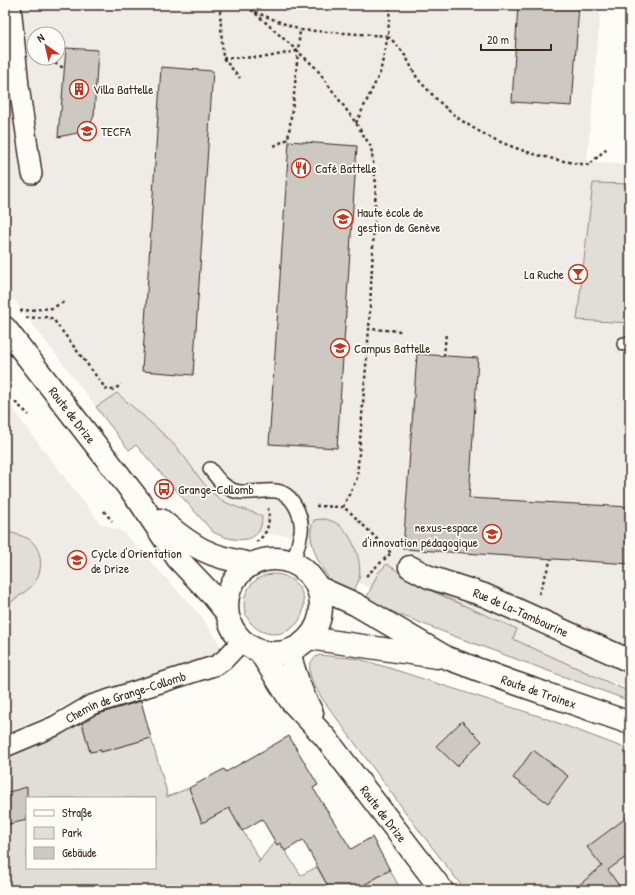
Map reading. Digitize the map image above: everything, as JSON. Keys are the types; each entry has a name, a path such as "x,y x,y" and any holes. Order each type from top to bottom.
{"main road":[{"name":"Route de Drize","path":"5,328 140,502 178,559 227,613"},
{"name":"Route de Drize","path":"140,502 181,538 210,555 228,560 253,554 265,560 280,559 303,568 317,587 321,600 321,613 317,626 309,638 300,646 289,651 275,654 260,652 250,648 242,641 232,628 227,613 227,599 231,585 253,554"},
{"name":"Rue de La-Tambourine","path":"410,567 429,577 484,595 630,661"},
{"name":"Route de Troinex","path":"317,587 355,604 447,658 630,723"},
{"name":"Route de Troinex","path":"309,638 447,658"},
{"name":"Route de Drize","path":"289,651 294,673 303,696 325,737"},
{"name":"Route de Drize","path":"260,652 291,701 325,737 441,890"}],"street":[{"path":"11,5 19,86 32,174"},
{"name":"Chemin de Grange-Collomb","path":"5,747 55,726 91,705 217,665 224,660 242,641"}],"lane":[{"path":"210,469 220,482 235,491 244,493 277,491 290,498 296,508 301,531 293,563"}],"path":[{"path":"218,5 220,11 223,58 240,78"},
{"path":"240,5 300,30 388,36 401,50 417,77 446,109 461,121 510,146 568,162 589,165 607,148"},
{"path":"356,123 380,73 388,36 390,5"},
{"path":"253,11 316,68 356,123 371,147 376,184 369,329 357,478 343,508"},
{"path":"274,146 288,138 294,95 300,30"},
{"path":"223,58 267,57 298,51"},
{"path":"60,66 64,68"},
{"path":"37,310 52,308 66,301"},
{"path":"39,318 48,317 57,323 106,390 114,390 122,384"},
{"path":"369,329 402,331"},
{"path":"444,356 446,333"},
{"path":"15,402 30,415"},
{"path":"253,554 268,529 270,519 267,491"},
{"path":"296,508 311,506 343,508 351,513 391,554 410,567"},
{"path":"104,511 112,521"},
{"path":"366,576 391,554"},
{"path":"531,616 551,559"}],"shaded area":[{"name":"Campus Battelle","path":"5,5 601,5 587,162 630,165 630,689 351,580 315,546 286,535 258,534 247,539 234,540 223,537 213,532 206,525 136,445 129,450 5,288"},
{"name":"Cycle d'Orientation de Drize","path":"5,394 22,422 100,523 123,532 202,617 226,654 90,693 44,717 5,734"}],"green space":[{"path":"593,183 630,184 630,323 577,320"},
{"path":"117,393 171,442 215,495 232,505 262,516 261,526 257,533 252,537 237,540 213,532 136,445 129,450 96,407"},
{"path":"323,519 332,521 345,530 350,537 357,554 360,571 357,585 351,595 342,591 334,584 324,571 315,554 311,537 311,528 314,520"},
{"path":"5,530 23,536 34,544 40,556 40,569 35,582 31,587 5,609"},
{"path":"387,564 418,585 517,629 513,639 630,692 630,701 459,638 365,601 378,573"},
{"path":"268,574 280,574 291,579 299,587 304,598 302,616 291,629 280,634 268,634 257,629 249,621 244,610 244,598 249,587 257,579"},
{"path":"319,655 359,659 386,667 542,717 630,750 630,890 465,890 321,697 312,681 309,669 313,659"},
{"path":"81,719 90,752 101,749 101,752 151,738 167,797 189,788 202,823 229,808 260,860 258,863 275,841 277,845 280,843 301,875 317,867 330,890 5,890 5,752"},
{"path":"390,870 401,890 355,890"}],"building":[{"path":"518,5 579,5 572,106 512,102"},
{"name":"Villa Battelle","path":"66,48 98,50 94,116 87,131 58,137 65,66 66,66"},
{"path":"161,67 213,71 193,375 142,371"},
{"path":"289,141 357,146 337,448 269,444"},
{"path":"417,354 478,358 469,498 630,507 630,564 403,549"},
{"path":"141,701 151,738 101,752 101,750 90,752 82,723 95,715"},
{"path":"462,721 482,741 457,766 436,746"},
{"path":"289,736 318,785 313,788 351,849 372,837 390,870 355,890 330,890 303,840 285,851 280,843 277,845 262,819 242,831 229,808 202,823 189,788 224,769 226,772"},
{"path":"533,750 568,776 548,803 513,778"},
{"path":"27,787 26,820 5,825 5,793"},
{"path":"630,815 630,854 608,870 622,890 573,890 602,866 587,847"}],"place":[{"name":"Villa Battelle","path":"79,89"},
{"name":"TECFA","path":"87,131"},
{"name":"Café Battelle","path":"301,168"},
{"name":"Haute école de gestion de Genève","path":"343,219"},
{"name":"La Ruche","path":"578,274"},
{"name":"Campus Battelle","path":"340,348"},
{"name":"Grange-Collomb","path":"164,489"},
{"name":"nexus-espace d'innovation pédagogique","path":"492,534"},
{"name":"Cycle d'Orientation de Drize","path":"77,560"}]}
